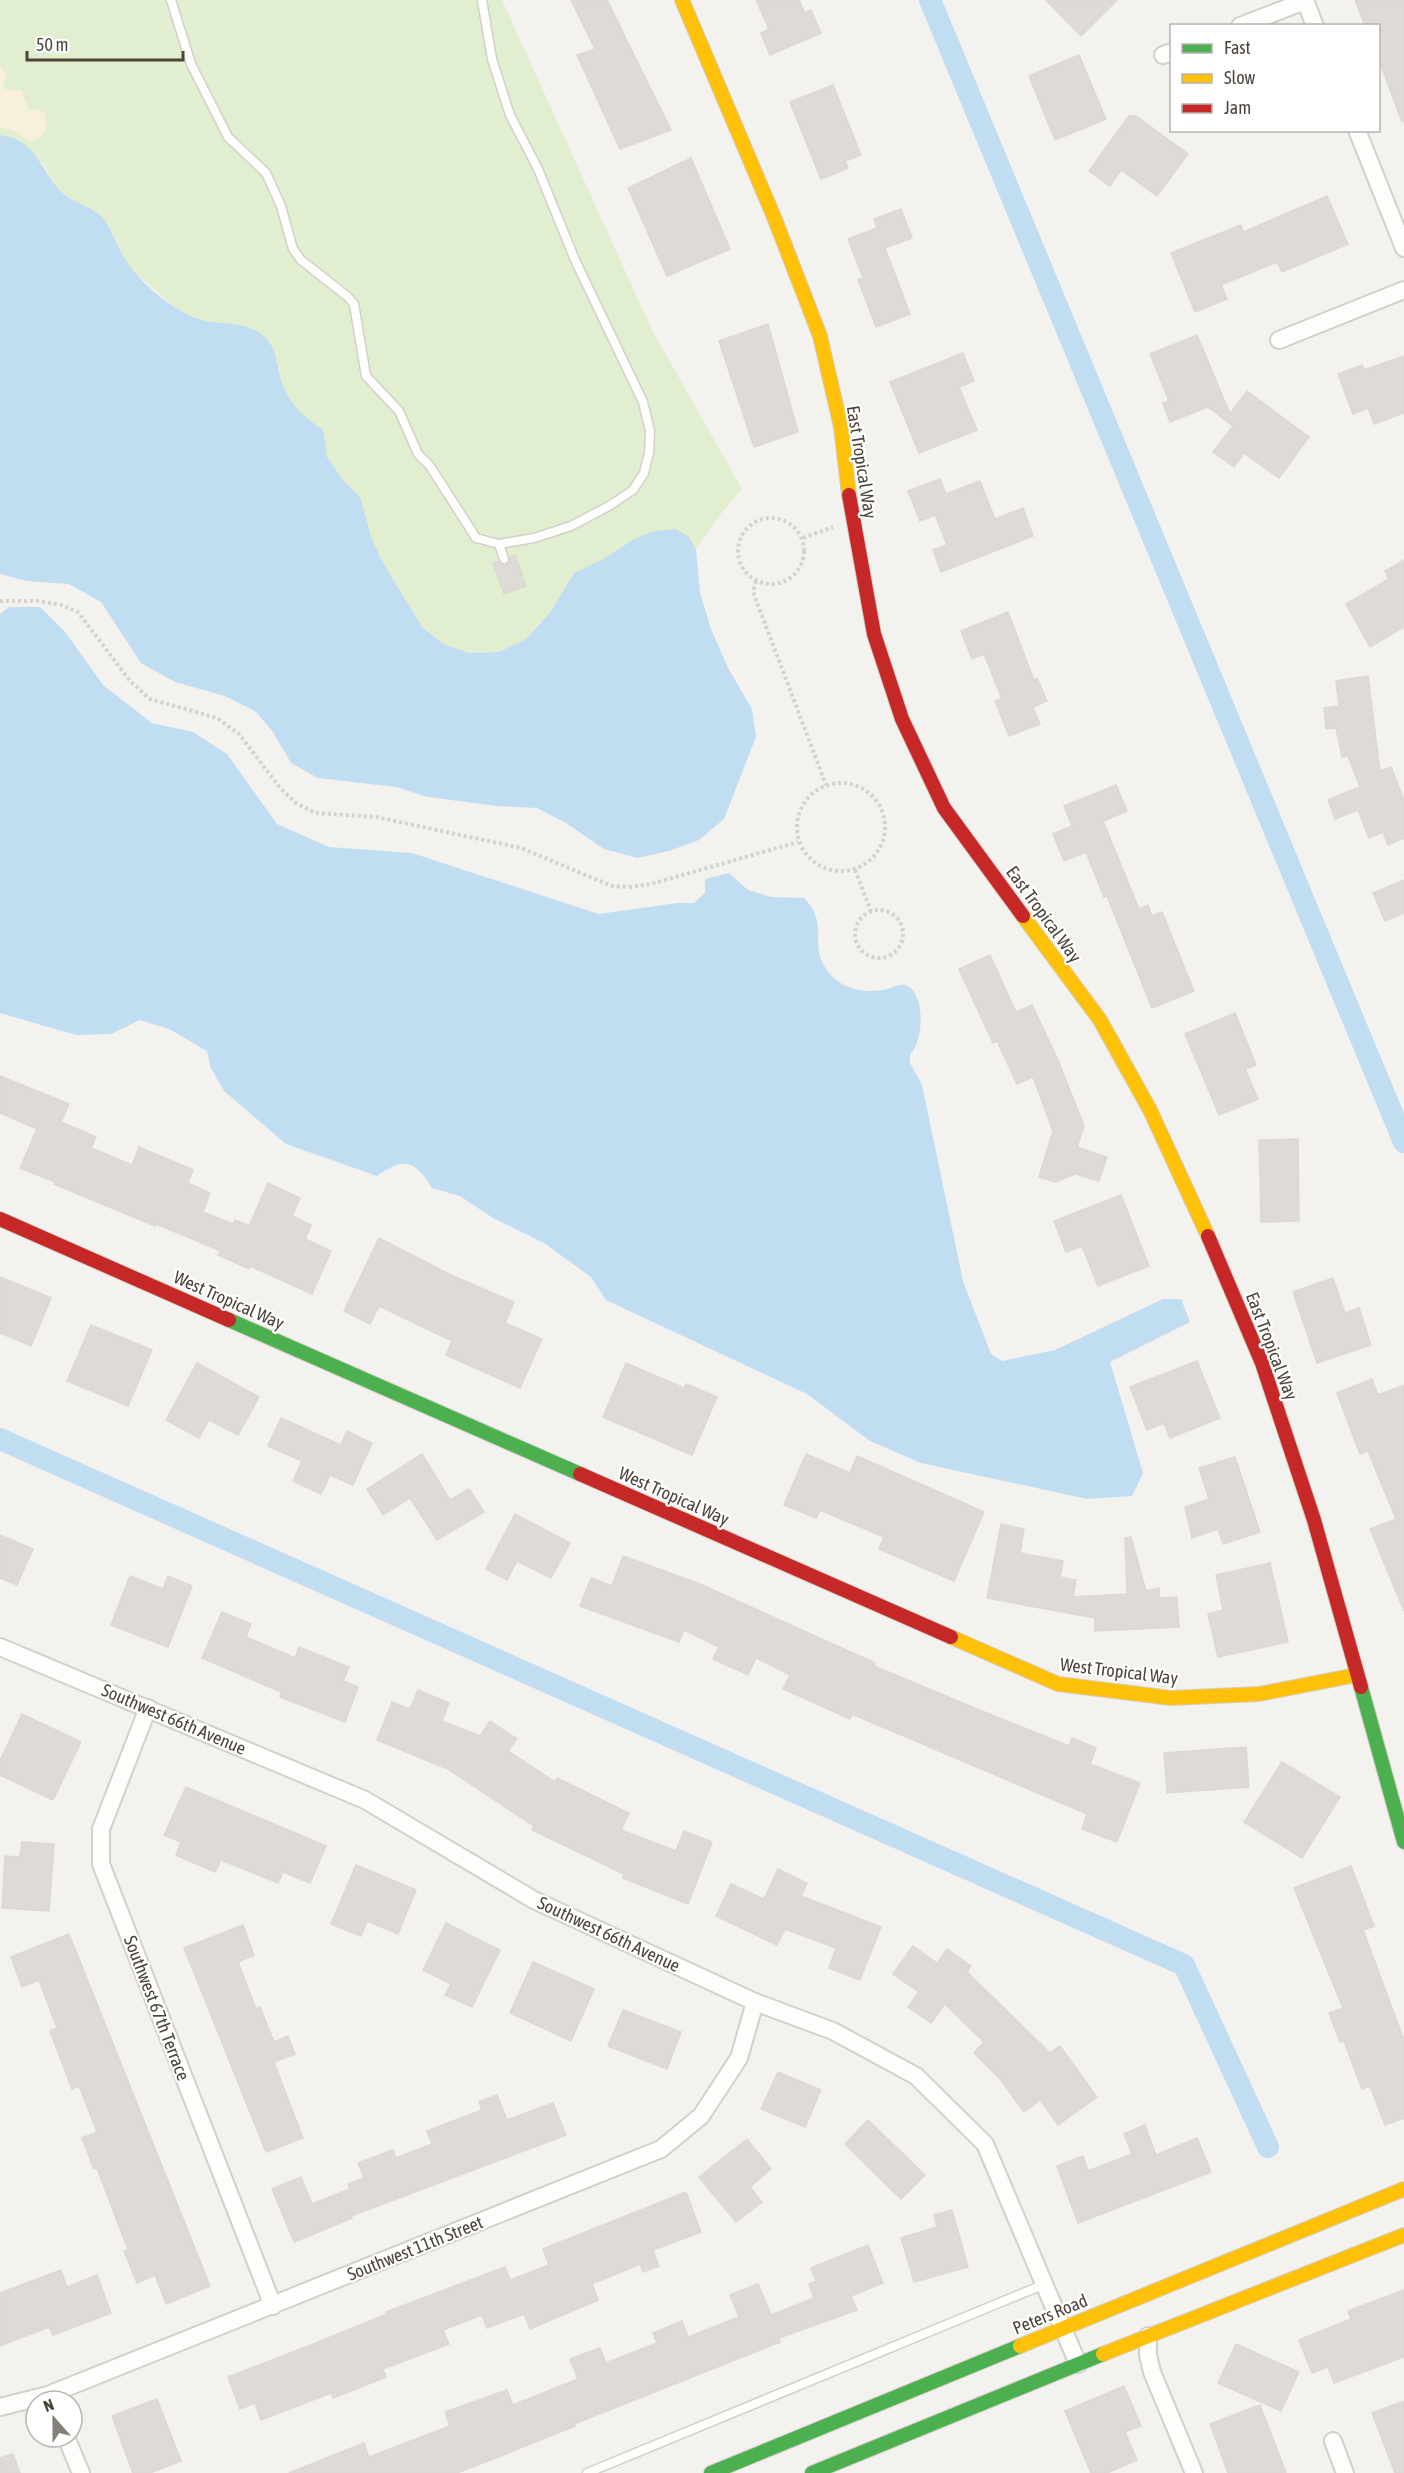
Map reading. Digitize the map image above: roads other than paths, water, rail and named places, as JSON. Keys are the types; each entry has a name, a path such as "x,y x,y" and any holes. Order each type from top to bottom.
{"street":[{"name":"East Tropical Way","path":"682,0 774,217 820,336 841,427 852,520 878,644 902,719 944,808 1100,1020 1150,1110 1205,1229 1262,1363 1314,1520 1404,1842"},
{"path":"1245,24 1305,0 1314,24"},
{"path":"1358,132 1404,248"},
{"path":"1279,340 1404,290"},
{"name":"West Tropical Way","path":"0,1219 1058,1684 1171,1698 1259,1694 1356,1675"},
{"name":"Southwest 66th Avenue","path":"0,1647 365,1800 534,1900 755,2002 833,2031 916,2076 985,2144 1078,2364"},
{"name":"Southwest 67th Terrace","path":"148,1708 101,1829 101,1864 273,2306"},
{"name":"Southwest 11th Street","path":"71,2389 661,2149 701,2116 739,2058 755,2002"},
{"name":"Peters Road","path":"711,2473 1404,2189"},
{"path":"812,2473 1078,2364 1404,2235"},
{"path":"1148,2336 1148,2355 1152,2372 1194,2473"},
{"name":"Southwest 11th Street","path":"0,2407 24,2403"},
{"path":"1333,2441 1345,2473"},
{"path":"71,2449 81,2473"}],"lane":[{"path":"171,0 191,64 228,137 266,173 281,206 293,249 301,260 354,304 366,376 399,411 418,454 430,466 476,538 499,544 534,538 571,526 633,490 644,473 650,431 643,402 575,260 538,169 510,116 492,59 482,0"},
{"path":"499,544 504,559"},
{"path":"587,2473 1045,2284"}],"water":[{"path":"0,135 23,143 38,158 56,186 64,194 103,218 125,259 159,296 179,310 198,319 244,326 265,337 277,361 287,395 300,412 323,430 327,457 344,481 360,497 372,539 382,561 422,627 443,644 469,653 499,652 526,639 550,613 574,573 605,558 634,539 654,531 676,529 689,537 696,549 700,593 711,629 728,668 752,709 756,737 724,819 699,840 669,851 637,858 604,849 566,823 537,808 497,806 428,797 396,787 318,778 291,763 273,732 255,711 225,696 175,682 141,663 101,602 69,584 26,581 0,574"},
{"path":"9,607 40,607 66,633 103,685 152,723 193,732 227,754 277,824 329,847 412,853 599,914 677,903 694,903 705,893 705,879 729,873 748,890 771,897 804,898 816,917 821,959 826,969 838,982 854,989 871,991 905,985 912,989 917,997 920,1006 920,1028 915,1048 910,1054 910,1063 922,1085 963,1281 991,1354 1002,1361 1055,1350 1163,1299 1181,1299 1190,1322 1110,1362 1143,1473 1132,1496 1087,1499 921,1463 870,1441 807,1394 606,1300 591,1277 544,1243 493,1218 460,1196 432,1188 415,1167 402,1164 377,1176 286,1144 224,1091 211,1068 207,1051 169,1029 140,1020 111,1034 76,1035 0,1013 0,614"}],"waterway":[{"path":"930,0 1404,1142"},
{"path":"0,1439 1184,1965 1268,2147"}]}
